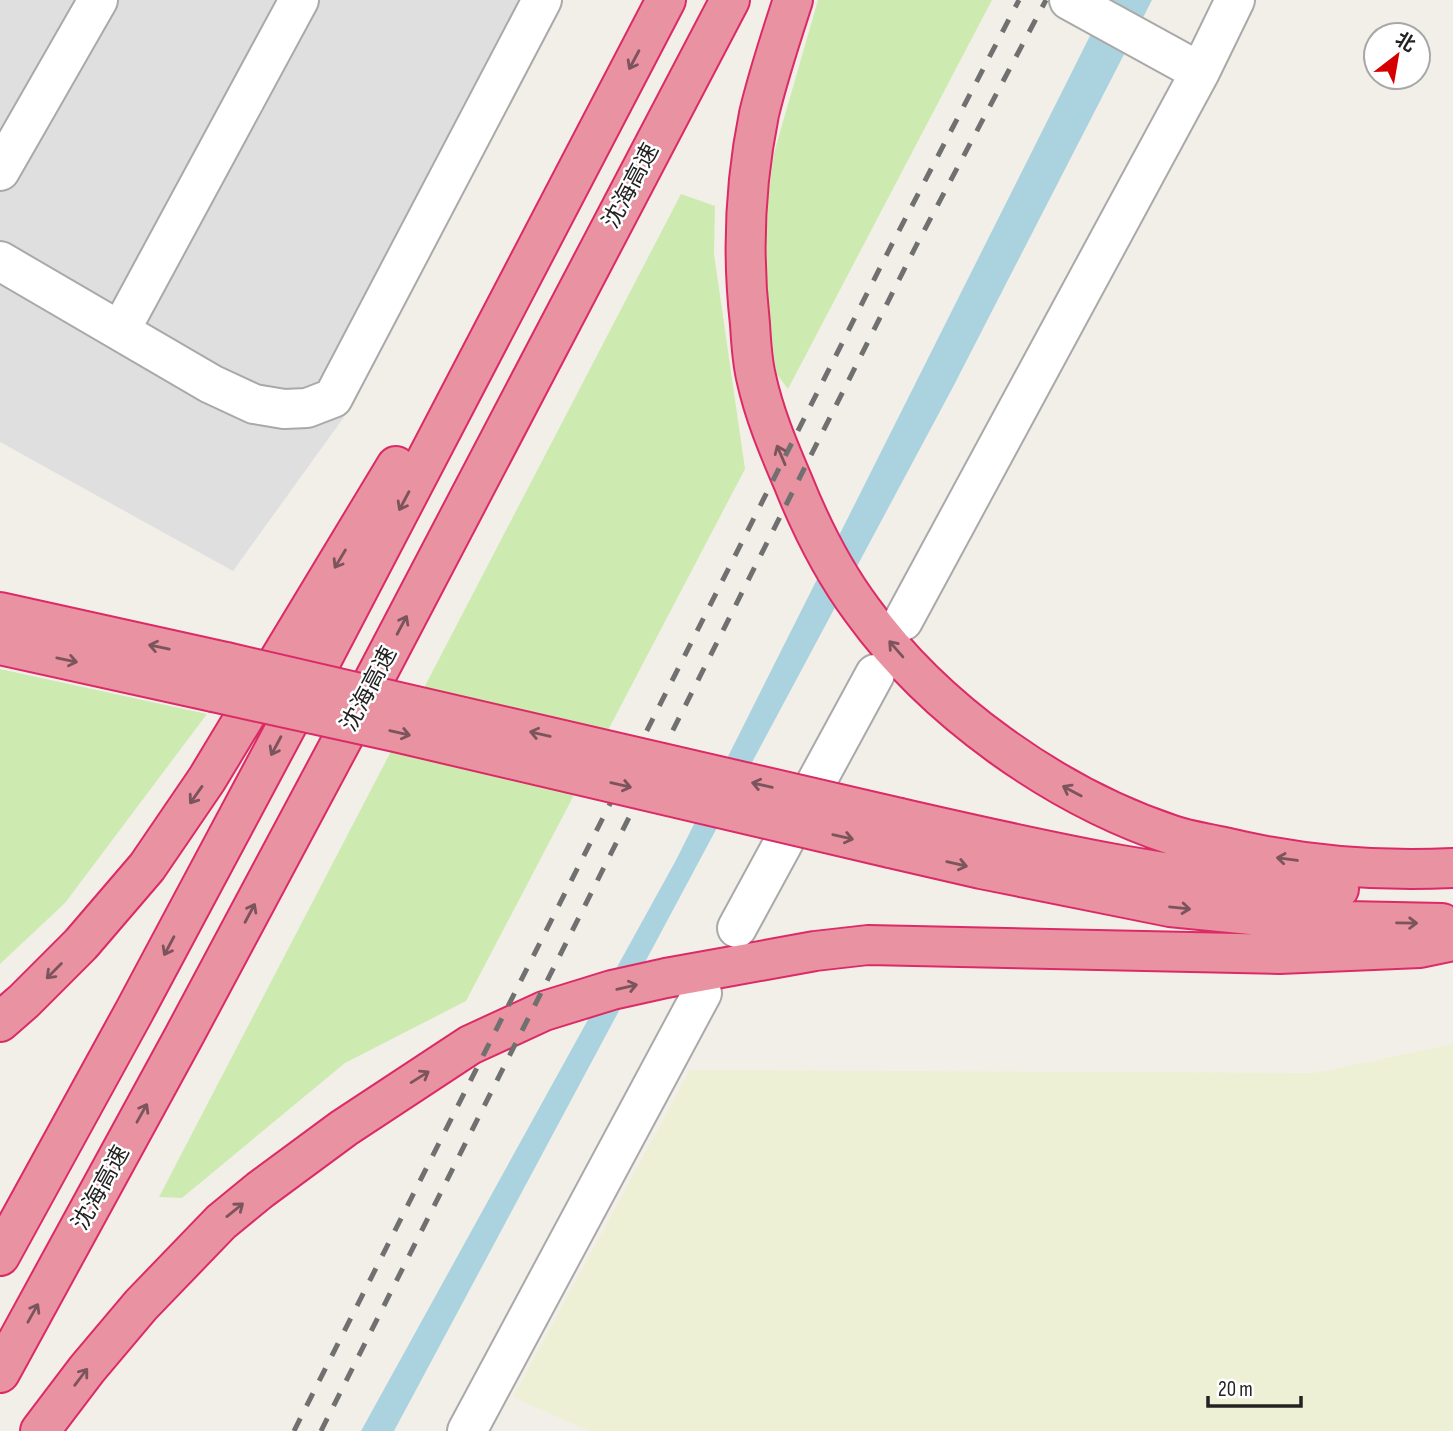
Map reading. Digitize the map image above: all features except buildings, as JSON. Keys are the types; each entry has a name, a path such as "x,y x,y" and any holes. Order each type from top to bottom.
{"highway":[{"path":"0,1256 317,669 667,0"},
{"name":"沈海高速","path":"0,1373 360,707 730,0"},
{"path":"793,0 759,114 745,227 746,289 755,373 767,421 807,517 834,567 863,611 924,682 981,732 1050,780 1099,806 1174,836 1256,855 1339,867 1410,870 1453,868"},
{"path":"0,1022 81,944 147,867 207,779 591,144"},
{"path":"0,612 395,732 895,833 988,838 1174,875 1301,888 1423,891 1453,889"},
{"path":"0,645 219,677"},
{"path":"895,833 981,869 1170,907 1300,920 1453,923"},
{"path":"40,1431 87,1369 141,1305 231,1214 344,1128 408,1084 480,1040 544,1011 612,990 666,978 815,951 867,945 1279,954 1420,948 1453,941"}],"street":[{"path":"0,170 98,0"},
{"path":"120,331 299,0"},
{"path":"0,261 211,384 254,404 284,409 307,408 333,398 542,0"},
{"path":"1069,0 1200,72"},
{"path":"903,621 1200,72 1235,0"},
{"path":"737,928 875,674"},
{"path":"467,1431 702,993"}],"shaded area":[{"path":"0,0 563,0 344,417 233,571 0,442"}],"green space":[{"path":"818,0 992,0 788,389 776,373 764,273 766,214 774,153"},
{"path":"681,194 715,206 714,254 745,469 466,1001 345,1063 182,1198 159,1197"},
{"path":"0,669 207,714 65,903 0,964"},
{"path":"1453,1044 1453,1431 589,1431 513,1397 690,1070 1314,1073"}],"water":[{"path":"1108,0 1152,0 953,387 394,1431 361,1431 675,862"}],"railway":[{"path":"294,1431 889,250 1019,0"},
{"path":"321,1431 916,246 1046,0"}]}
